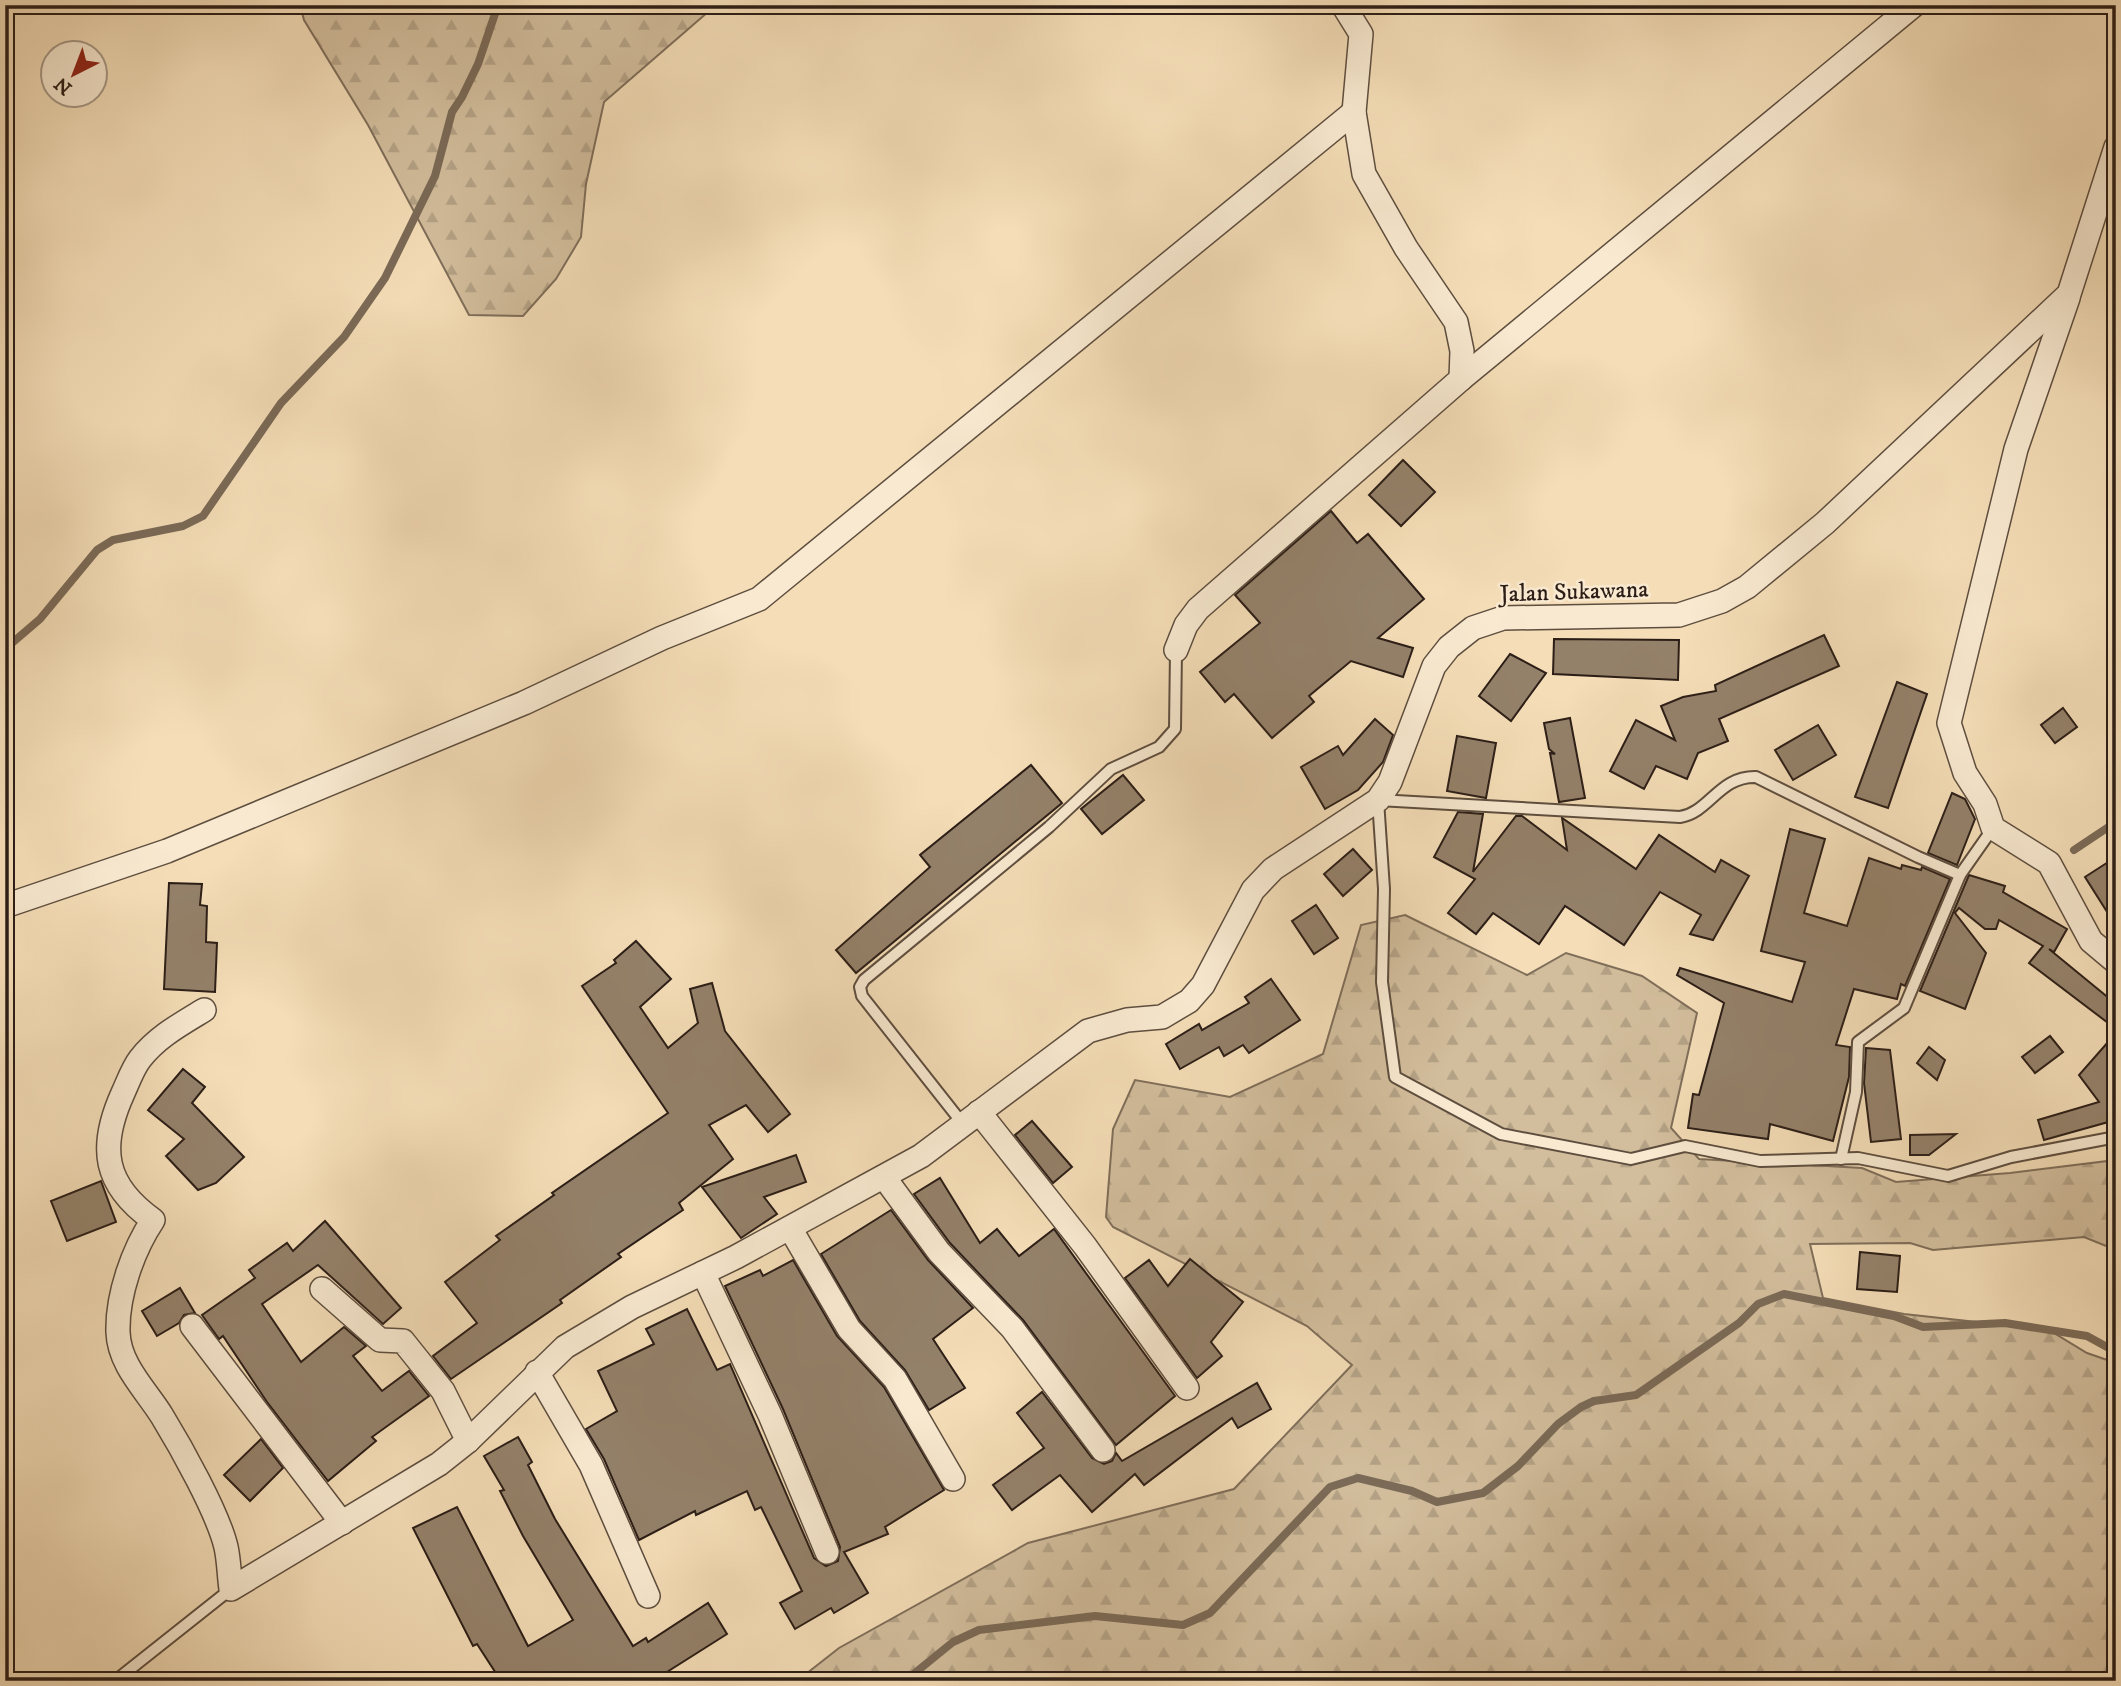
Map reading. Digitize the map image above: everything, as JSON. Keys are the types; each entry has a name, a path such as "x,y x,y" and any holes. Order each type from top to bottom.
{"street":[{"path":"1343,5 1361,34 1354,112 1364,174 1406,248 1456,322 1462,351 1461,379"},
{"path":"1176,650 1186,625 1198,609 1461,379 1914,5"},
{"path":"5,906 167,851 524,703 662,638 759,599 1354,112"},
{"name":"Jalan Sukawana","path":"231,1589 439,1464 468,1441 565,1347 632,1307 790,1228 921,1157 1088,1031 1127,1020 1162,1017 1189,1001 1203,985 1239,912 1254,890 1282,863 1357,817 1378,800 1390,782 1434,666 1449,647 1472,628 1503,618 1679,615 1722,601 1747,587 1825,523 2069,294 2116,147"},
{"path":"2069,294 2016,449 1949,723 1965,773 1985,804 1993,828 2049,863 2091,941 2116,962"},
{"path":"204,1010 164,1034 139,1060 114,1114 108,1152 111,1171 128,1203 153,1220 132,1262 122,1295 118,1334 130,1371 162,1416 214,1514 226,1546 231,1589"},
{"path":"971,1118 1085,1247 1187,1388"},
{"path":"884,1177 939,1252 1012,1328 1103,1450"},
{"path":"790,1228 849,1329 895,1379 953,1479"},
{"path":"703,1273 770,1415 827,1552"},
{"path":"322,1289 380,1339 403,1340 443,1391 468,1441"},
{"path":"192,1326 342,1523"},
{"path":"537,1372 591,1465 648,1596"}],"lane":[{"path":"971,1118 862,996 860,987 953,904 1049,827 1111,769 1159,747 1175,729 1176,650"},
{"path":"1960,875 1918,858 1756,777 1743,776 1722,787 1691,815 1680,817 1378,800 1384,889 1382,982 1395,1077 1502,1134 1631,1159 1685,1146 1759,1161 1858,1158 1948,1176 2011,1157 2116,1137"},
{"path":"1841,1159 1856,1092 1858,1042 1904,1008 1960,875 1993,828"},
{"path":"115,1681 231,1589"}],"green space":[{"path":"300,5 716,5 604,102 586,184 581,237 556,279 523,316 469,315 368,125 304,20"},
{"path":"1405,915 1527,975 1566,953 1642,976 1697,1013 1671,1128 1699,1159 1862,1168 1896,1182 2010,1173 2116,1160 2116,1250 2084,1237 1933,1250 1910,1243 1810,1244 1823,1298 1904,1314 2049,1330 2087,1353 2116,1363 2116,1681 797,1681 839,1648 1028,1543 1234,1489 1352,1365 1307,1326 1113,1227 1106,1217 1113,1129 1135,1080 1230,1097 1323,1054 1361,925"}],"building":[{"path":"1403,460 1435,492 1401,526 1369,495"},
{"path":"1331,511 1357,543 1368,534 1424,599 1378,638 1413,648 1403,677 1351,661 1309,696 1314,702 1272,738 1234,694 1225,702 1200,672 1260,623 1235,595"},
{"path":"1824,635 1839,666 1719,719 1728,741 1698,753 1687,779 1656,766 1644,789 1610,771 1636,720 1675,740 1661,706 1683,697 1716,691 1715,685"},
{"path":"1554,639 1679,640 1678,680 1553,674"},
{"path":"1510,654 1546,673 1511,721 1479,696"},
{"path":"1897,682 1927,694 1888,808 1855,797"},
{"path":"2063,708 2077,727 2055,743 2041,725"},
{"path":"1570,718 1585,798 1559,802 1550,753 1555,754 1549,749 1544,723"},
{"path":"1375,719 1393,735 1383,762 1358,790 1325,809 1301,767 1338,746 1343,755"},
{"path":"1818,725 1836,755 1793,780 1775,750"},
{"path":"1457,736 1496,743 1486,798 1447,791"},
{"path":"1031,765 1062,803 856,973 836,950 930,867 920,855"},
{"path":"1123,775 1144,800 1102,834 1081,809"},
{"path":"1952,793 1965,799 1975,819 1957,865 1928,853"},
{"path":"1458,812 1483,814 1473,872 1516,816 1522,816 1567,850 1562,818 1636,869 1659,835 1715,872 1721,860 1749,876 1713,940 1690,934 1701,915 1660,892 1624,945 1565,906 1539,944 1493,913 1476,934 1448,913 1475,879 1434,857"},
{"path":"1790,829 1825,839 1804,913 1847,926 1869,858 1901,869 1902,865 1921,870 1922,867 1950,879 1905,986 1901,984 1897,999 1854,989 1836,1045 1850,1047 1849,1077 1833,1141 1770,1124 1768,1139 1688,1128 1693,1094 1699,1095 1724,1003 1677,975 1680,968 1792,1002 1805,962 1761,951"},
{"path":"1353,849 1372,870 1343,896 1324,874"},
{"path":"2116,857 2116,926 2085,877"},
{"path":"1969,875 2005,886 2003,892 2067,929 2054,952 2049,949 2116,1004 2116,1029 2029,963 2043,946 1999,920 1996,929 1985,929 1959,908 1955,913 1986,953 1965,1009 1920,991"},
{"path":"169,883 202,884 200,905 207,906 206,942 217,943 215,992 164,989"},
{"path":"1316,905 1338,938 1314,954 1292,921"},
{"path":"636,941 671,979 640,1007 668,1048 698,1023 690,989 712,983 725,1031 790,1114 768,1132 746,1105 709,1125 733,1159 679,1203 683,1210 618,1254 621,1257 560,1300 562,1303 451,1379 433,1356 477,1323 445,1282 500,1240 496,1236 554,1195 552,1193 668,1113 582,986 616,963 614,960"},
{"path":"1271,979 1300,1020 1249,1053 1243,1045 1224,1056 1219,1047 1180,1069 1166,1044 1199,1024 1202,1030 1249,1003 1245,997"},
{"path":"2116,1033 2116,1126 2112,1121 2044,1140 2038,1120 2099,1102 2079,1075"},
{"path":"2050,1036 2063,1052 2035,1073 2022,1057"},
{"path":"1929,1047 1945,1060 1937,1080 1917,1063"},
{"path":"1866,1048 1890,1050 1901,1139 1871,1142 1864,1083"},
{"path":"183,1069 205,1087 192,1103 244,1157 216,1183 198,1190 166,1156 184,1139 148,1110"},
{"path":"1032,1121 1072,1167 1053,1183 1015,1135"},
{"path":"1956,1134 1929,1155 1910,1155 1910,1135"},
{"path":"796,1155 806,1182 764,1197 777,1214 741,1238 702,1187"},
{"path":"940,1178 980,1243 997,1229 1019,1256 1054,1229 1175,1396 1116,1445 1023,1320 950,1243 914,1194"},
{"path":"101,1181 116,1222 67,1241 51,1201"},
{"path":"891,1210 928,1260 973,1308 933,1339 965,1388 929,1410 905,1370 860,1321 821,1254"},
{"path":"325,1221 401,1308 383,1324 318,1265 262,1304 301,1362 344,1327 366,1346 353,1356 382,1391 409,1371 429,1396 372,1437 376,1441 328,1481 267,1402 223,1336 219,1339 202,1315 255,1278 249,1270 287,1243 293,1251"},
{"path":"1860,1252 1900,1256 1897,1292 1857,1289"},
{"path":"1190,1259 1243,1302 1211,1342 1222,1356 1197,1378 1125,1278 1149,1260 1168,1286"},
{"path":"793,1260 837,1336 884,1387 944,1490 885,1527 888,1534 844,1552 868,1593 834,1613 831,1608 795,1629 780,1603 802,1591 761,1507 755,1510 747,1491 696,1515 695,1511 639,1540 604,1459 586,1429 617,1411 598,1371 654,1344 646,1329 687,1309 717,1370 730,1364 814,1558 826,1566 838,1561 840,1547 783,1409 725,1286 760,1270 763,1276"},
{"path":"180,1288 195,1313 184,1315 179,1323 157,1336 142,1311"},
{"path":"1257,1383 1271,1409 1238,1428 1232,1418 1144,1485 1135,1474 1092,1512 1060,1475 1012,1510 993,1485 1044,1448 1017,1413 1042,1392 1092,1458 1104,1464 1112,1461 1116,1453 1122,1461"},
{"path":"518,1437 532,1462 528,1465 555,1519 633,1646 646,1638 648,1642 708,1603 727,1634 667,1672 673,1681 501,1681 477,1644 473,1646 413,1528 457,1507 528,1646 573,1620 523,1536 500,1491 504,1490 484,1456"},
{"path":"261,1439 283,1468 250,1501 224,1475"}],"waterway":[{"path":"5,649 40,619 97,550 113,540 183,526 203,516 281,403 344,337 385,278 435,176 452,112 478,64 498,5"},
{"path":"2074,850 2116,822"},
{"path":"905,1681 953,1642 979,1630 1095,1616 1183,1625 1210,1613 1330,1487 1358,1478 1412,1491 1437,1502 1483,1493 1518,1466 1558,1424 1581,1407 1594,1401 1636,1395 1739,1323 1758,1304 1784,1294 1894,1316 1923,1327 2005,1323 2087,1336 2116,1352"}]}
